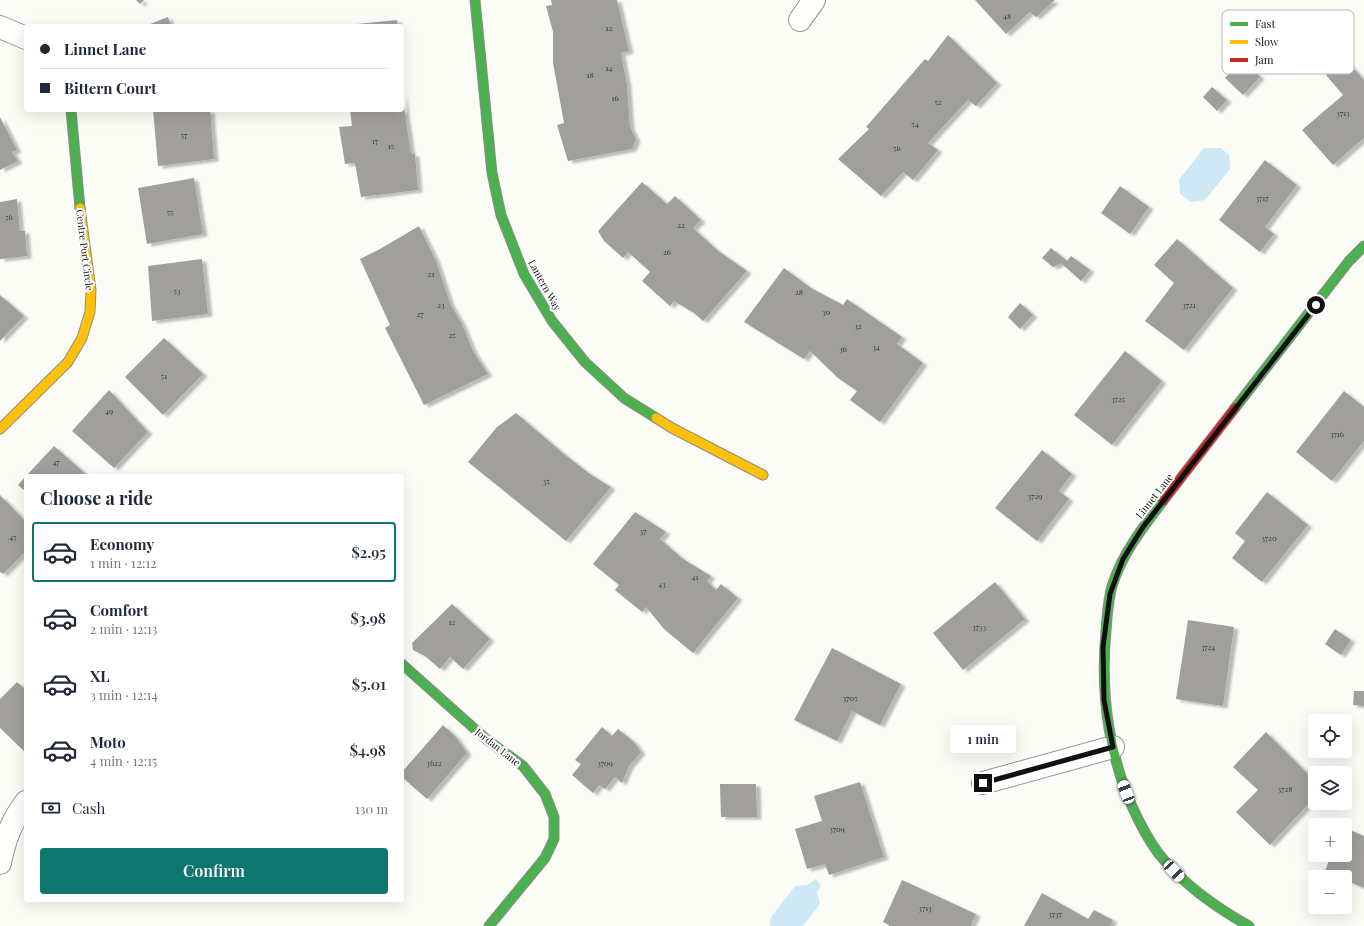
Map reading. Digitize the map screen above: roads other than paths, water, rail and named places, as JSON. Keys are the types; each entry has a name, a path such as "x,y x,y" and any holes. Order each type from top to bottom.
{"street":[{"name":"Lantern Way","path":"475,0 492,173 501,215 524,274 552,321 585,362 624,398 672,428 762,475"},
{"path":"800,20 814,0"},
{"path":"0,27 24,37"},
{"name":"Centre Port Circle","path":"0,429 68,362 82,338 90,312 91,290 81,220 71,112"},
{"name":"Linnet Lane","path":"1249,926 1223,913 1194,891 1161,856 1134,813 1122,781 1113,747 1104,700 1103,647 1110,594 1123,559 1143,527 1349,262 1364,246"},
{"name":"Jordan Lane","path":"404,666 486,739 523,766 545,794 554,817 554,838 545,858 489,926"},
{"path":"983,783 1113,747"},
{"path":"0,863 3,846 17,814 24,805"}],"water":[{"path":"1204,148 1221,148 1229,155 1230,169 1205,200 1191,202 1180,194 1179,180"},
{"path":"816,879 821,886 817,892 820,904 803,926 770,926 771,917 795,886 807,885"}]}
